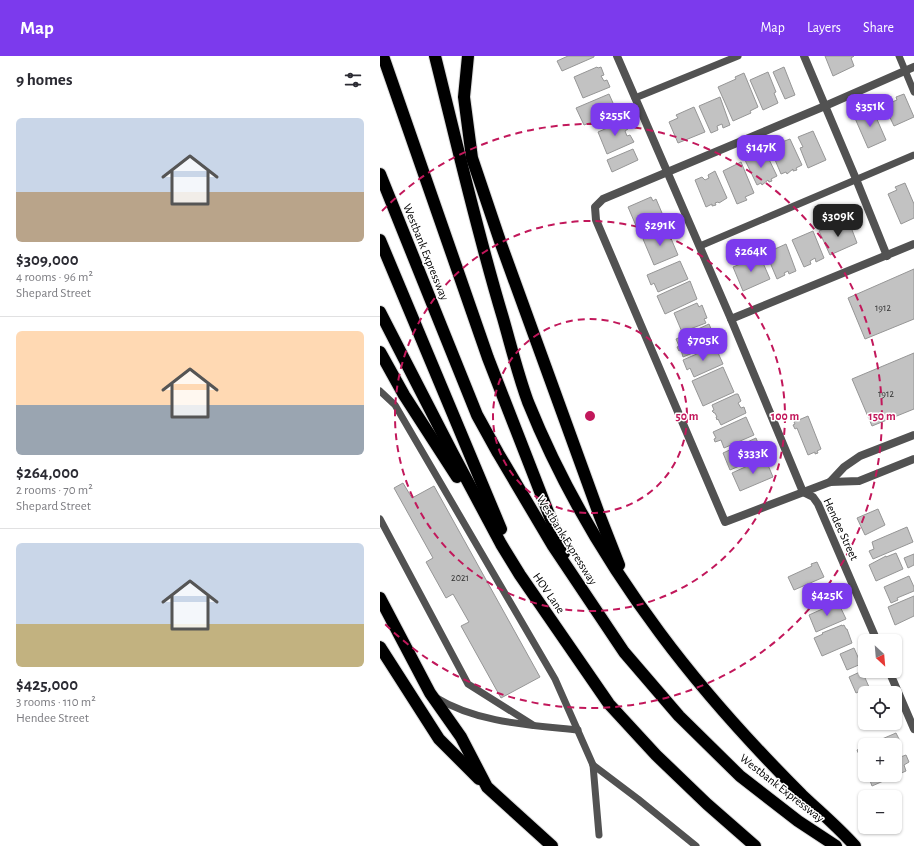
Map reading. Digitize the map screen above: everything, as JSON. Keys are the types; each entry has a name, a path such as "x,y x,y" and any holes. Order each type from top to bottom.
{"highway":[{"path":"383,56 488,358 575,578"},
{"path":"435,56 485,259 527,399 564,481 604,550 660,633 722,711 804,796 838,827 855,846"},
{"path":"468,56 464,97 472,158 501,244 628,586"},
{"name":"Westbank Expressway","path":"380,174 478,415 498,453 553,546 624,652 679,716 740,776 798,821 836,846"},
{"path":"380,240 520,575"},
{"name":"HOV Lane","path":"380,308 382,316 448,445 520,575 614,711 661,761 755,846"},
{"path":"380,352 404,395 502,544"},
{"path":"380,598 430,694 461,737 487,787"},
{"path":"380,647 438,739 487,787 552,846"}],"street":[{"path":"618,56 731,319 802,492"},
{"path":"804,56 887,256"},
{"path":"914,67 668,173 603,199 595,207 596,220 725,522 830,482 859,481 914,459"},
{"path":"731,319 914,244"},
{"path":"830,482 844,467 860,456 914,435"},
{"name":"Hendee Street","path":"802,492 813,497 818,504 874,634"},
{"path":"892,678 914,729"}],"lane":[{"path":"635,98 738,56"},
{"path":"899,56 914,92"},
{"path":"700,246 914,155"},
{"path":"380,391 395,404 555,679 593,765 599,835"},
{"path":"380,519 468,684 533,725"},
{"path":"430,694 449,705 501,721 578,730"},
{"path":"593,765 696,846"}],"building":[{"path":"568,56 594,57 562,71 557,61"},
{"path":"825,56 854,56 851,58 854,66 833,76"},
{"path":"597,67 601,67 604,75 601,76 604,81 607,80 610,87 583,98 574,77"},
{"path":"784,67 795,95 785,99 773,72"},
{"path":"768,72 776,92 774,93 778,103 763,110 750,80"},
{"path":"744,73 758,107 750,111 751,113 733,121 718,87 736,79 735,77"},
{"path":"609,94 617,112 584,125 576,108"},
{"path":"904,94 914,117 894,126 883,103 891,99 892,102 897,100 896,97"},
{"path":"720,97 730,125 723,128 722,124 717,126 718,130 711,133 699,106"},
{"path":"694,107 705,132 678,143 669,122 678,118 676,115"},
{"path":"872,108 886,140 868,148 854,116"},
{"path":"621,122 625,122 628,129 625,131 627,136 630,135 634,142 607,154 598,132"},
{"path":"813,131 826,160 808,168 800,148 803,147 798,137"},
{"path":"790,139 802,165 796,168 797,170 793,171 793,169 787,174 786,172 781,174 770,148 777,145 779,148 784,146 782,142"},
{"path":"633,149 638,160 612,172 607,160"},
{"path":"765,151 777,176 771,179 772,181 769,182 768,180 762,185 761,183 757,185 745,160 753,156 755,159 759,157 758,154"},
{"path":"741,162 754,193 745,197 747,200 737,204 723,171"},
{"path":"715,171 727,198 719,203 715,203 716,205 712,206 712,204 706,207 695,180 702,177 705,180 709,178 708,175"},
{"path":"905,183 914,204 914,218 901,224 888,194 897,190 895,187"},
{"path":"651,197 653,201 656,199 662,213 658,214 660,218 637,228 628,207"},
{"path":"849,222 857,243 830,255 819,231 838,223 839,226"},
{"path":"667,229 678,255 654,265 643,239"},
{"path":"813,231 824,258 816,262 815,258 810,261 811,264 804,267 792,240"},
{"path":"786,244 796,271 789,274 788,271 784,273 785,275 777,279 766,253"},
{"path":"760,256 770,279 743,291 733,267"},
{"path":"680,261 688,279 658,292 654,283 651,285 647,275"},
{"path":"914,269 914,319 865,339 848,298"},
{"path":"690,281 697,299 665,314 657,296"},
{"path":"697,303 699,307 702,305 707,318 704,319 706,323 682,332 674,313"},
{"path":"709,324 717,343 683,357 681,350 679,351 677,347 679,346 676,339"},
{"path":"715,346 723,364 694,377 690,368 687,370 683,360"},
{"path":"914,353 914,409 872,426 852,379"},
{"path":"723,367 734,392 703,406 692,381"},
{"path":"738,394 741,401 738,403 741,408 744,407 746,413 721,425 718,419 717,420 715,413 712,411 714,410 712,405"},
{"path":"808,416 821,449 817,451 818,453 815,454 815,452 808,455 797,428 795,429 793,425 795,424 794,422"},
{"path":"746,417 754,435 724,448 721,440 715,442 714,439 716,438 713,432"},
{"path":"756,438 763,456 730,470 723,453"},
{"path":"765,458 773,477 740,491 732,473"},
{"path":"403,483 412,498 434,486 540,677 501,698 461,626 469,622 453,594 446,598 426,562 433,558 394,488"},
{"path":"878,509 885,525 865,535 857,518"},
{"path":"907,527 913,542 873,559 869,551 874,549 872,542"},
{"path":"896,553 903,569 876,581 869,565 886,556"},
{"path":"914,554 914,565 908,568 904,558"},
{"path":"817,562 824,577 794,590 788,577 812,566 811,564"},
{"path":"909,576 914,587 914,591 897,598 898,600 891,603 884,587"},
{"path":"823,585 830,600 818,606 811,590"},
{"path":"914,596 914,616 895,625 888,607"},
{"path":"838,602 846,619 816,632 809,615"},
{"path":"844,625 847,629 852,643 822,656 814,638"},
{"path":"854,648 858,657 858,665 847,670 840,654"},
{"path":"858,673 858,678 865,678 869,686 858,686 858,692 856,693 849,677"},
{"path":"896,733 898,738 884,738"},
{"path":"906,755 909,762 904,765 906,771 902,773 902,756"},
{"path":"871,782 881,782 872,786"}]}
